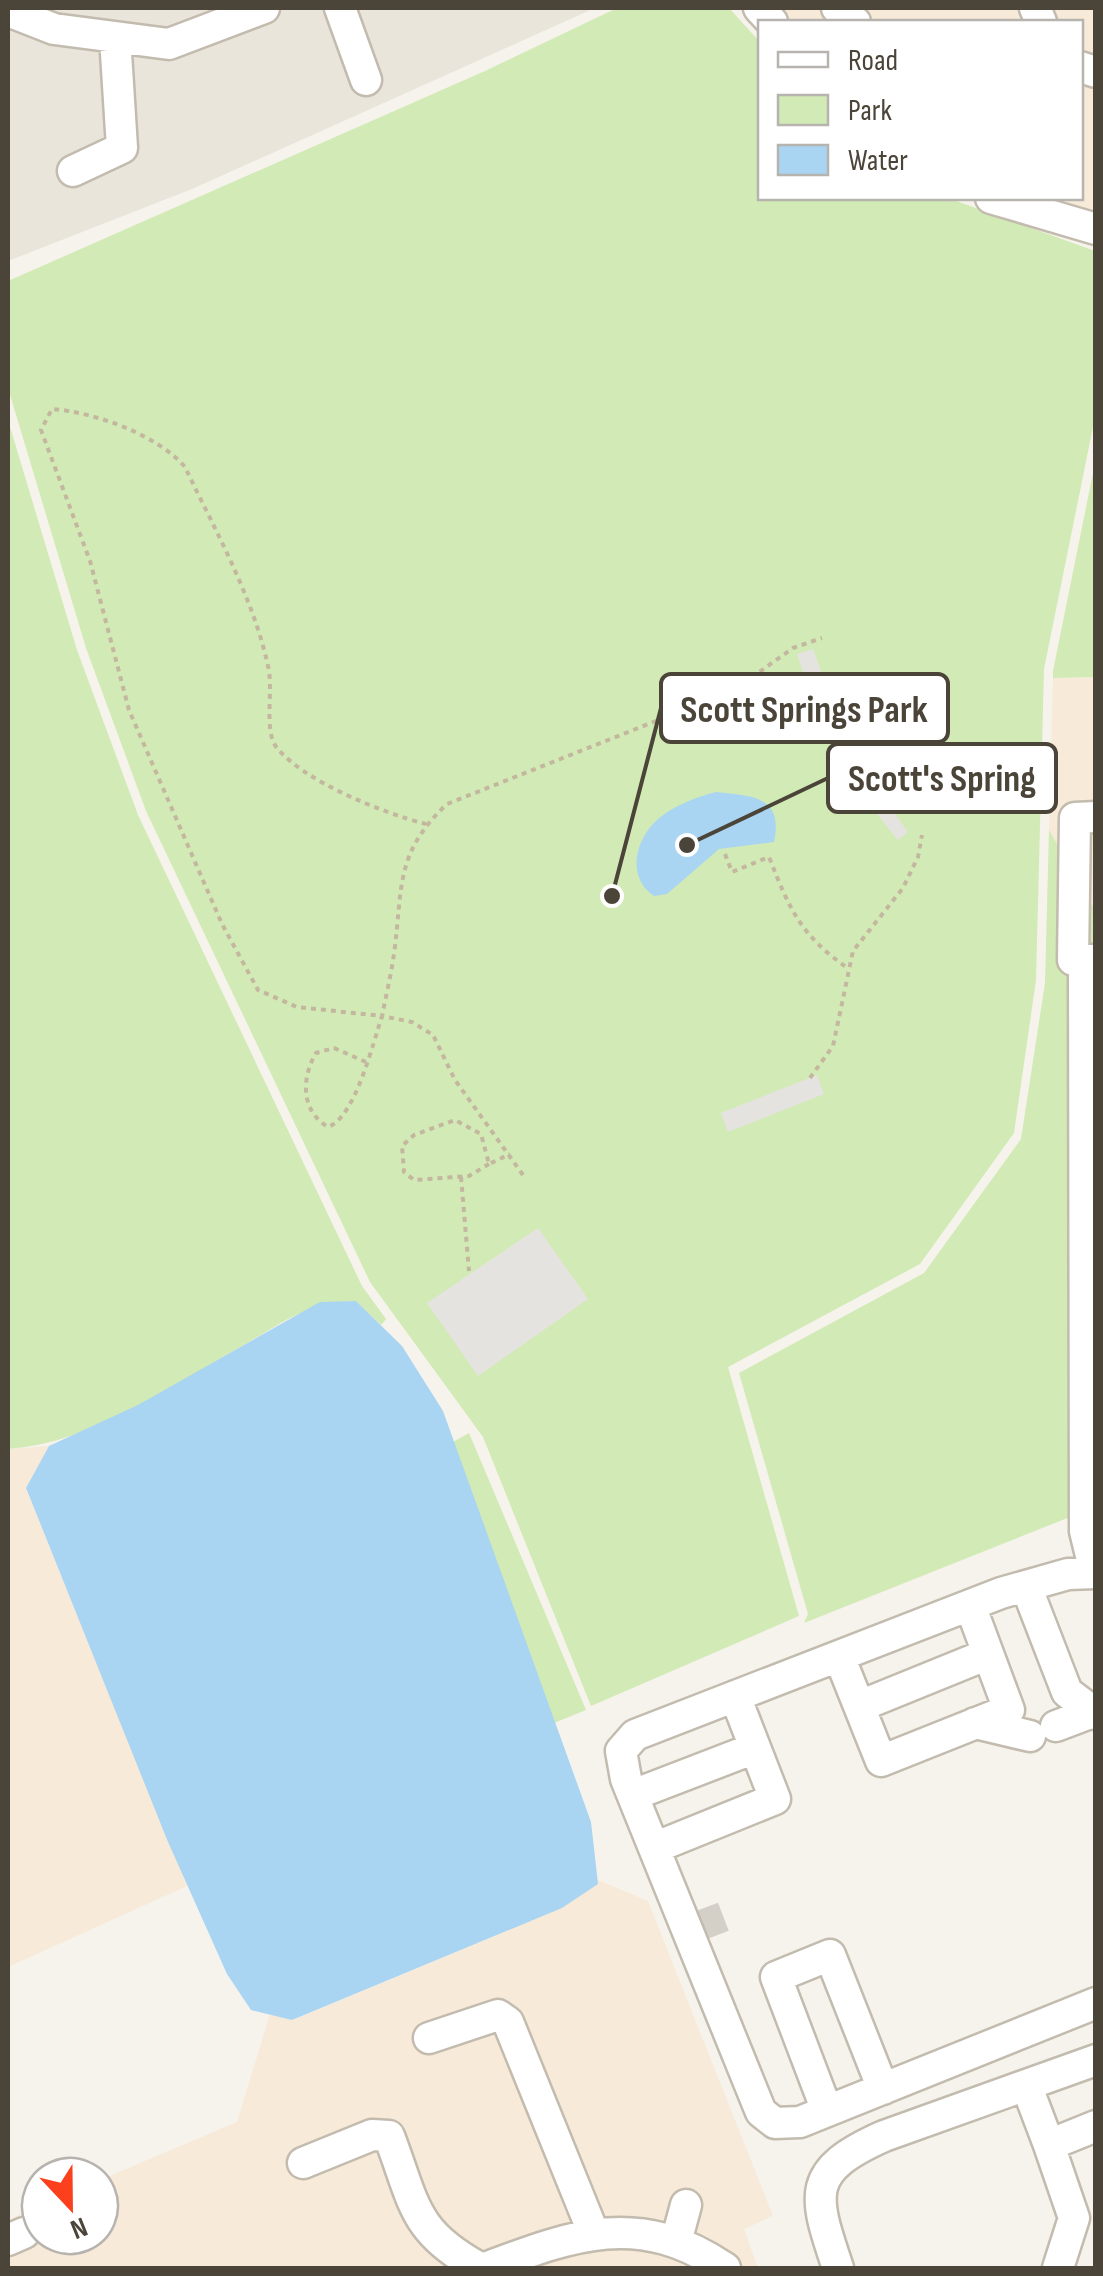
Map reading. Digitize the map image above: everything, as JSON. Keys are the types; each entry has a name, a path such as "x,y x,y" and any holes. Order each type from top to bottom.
{"street":[{"path":"8,11 54,29 169,44 264,8"},
{"path":"340,8 366,80"},
{"path":"73,171 122,148 115,37"},
{"path":"997,200 1096,229"},
{"path":"1085,817 1073,960 1090,960 1085,1531 1095,1573 1068,1574 970,1606 635,1734 622,1751 633,1795 762,2112 775,2123 800,2122 827,2112 1096,2003"},
{"path":"1026,1586 1067,1692 1094,1713"},
{"path":"840,1656 881,1761 1009,1710 970,1606"},
{"path":"860,1706 988,1654"},
{"path":"654,1848 775,1798 735,1696"},
{"path":"975,1723 1043,1731 1094,1713"},
{"path":"633,1795 755,1748"},
{"path":"667,1880 704,1908"},
{"path":"714,1995 717,1942"},
{"path":"827,2112 776,1977 830,1956 883,2089"},
{"path":"429,2038 498,2016 508,2022 593,2232"},
{"path":"838,2268 820,2207 820,2189 829,2168 852,2150 884,2136 1096,2060"},
{"path":"1027,2087 1074,2218 1058,2268"},
{"path":"1049,2145 1096,2126"},
{"path":"303,2163 372,2136 389,2136 438,2258 482,2268 593,2232 644,2232 696,2249 725,2268"},
{"path":"676,2242 686,2204"}],"path":[{"path":"426,824 402,818 302,772 274,745 268,728 274,700 254,619 185,466 171,450 74,411 52,409 40,430 45,452 90,561 129,710 222,924 258,990 297,1007 382,1016 425,1026 476,1110 523,1175"},
{"path":"366,1062 334,1048 316,1053 306,1096 308,1111 317,1120 328,1127 338,1124 347,1112 366,1062 382,1016 394,955 399,881 406,857 426,824 447,804 718,696 793,648 822,638"},
{"path":"718,696 732,732"},
{"path":"810,1078 830,1052 850,983 853,952 914,869 922,835"},
{"path":"725,854 732,872 769,857 784,899 803,932 850,969"},
{"path":"470,1125 476,1110"},
{"path":"488,1164 486,1143 470,1125 454,1120 414,1135 402,1146 408,1177 461,1177 479,1172 510,1154"},
{"path":"461,1177 469,1271"}],"shaded area":[{"path":"8,8 595,8 192,189 8,261"},
{"path":"773,8 1095,8 1095,217 1036,200 1083,200 1083,20 783,20"},
{"path":"813,649 849,749 908,832 898,840 846,776 822,728 797,654"},
{"path":"1095,677 1095,910 1049,830 1053,678"},
{"path":"817,1075 824,1094 728,1132 721,1113"},
{"path":"538,1228 588,1299 478,1376 427,1303"},
{"path":"49,1446 26,1489 187,1886 8,1967 8,1449"},
{"path":"598,1880 648,1901 773,2216 744,2229 758,2268 8,2268 8,2220 20,2215 20,2256 120,2256 120,2172 237,2122 270,2014 293,2020 562,1908"}],"green space":[{"path":"617,8 729,8 758,40 758,200 954,200 1095,251 1095,417 1044,669 1036,980 1014,1133 920,1264 728,1367 799,1616 591,1706 483,1437 370,1282 146,811 86,648 8,388 8,281 485,71"},
{"path":"8,420 77,650 138,815 362,1286 386,1319 381,1325 356,1301 310,1309 101,1424 70,1436 8,1449"},
{"path":"1095,463 1095,677 1053,678 1053,671"},
{"path":"1049,830 1095,910 1095,1507 804,1623 808,1614 739,1373 924,1273 1021,1139 1045,983"},
{"path":"469,1433 586,1710 554,1723 453,1442"}],"water":[{"path":"716,792 752,797 769,807 776,827 774,842 719,849 667,894 654,896 645,888 637,870 643,838 670,810"},
{"path":"356,1301 402,1346 443,1411 591,1822 598,1884 562,1908 292,2020 251,2010 227,1974 168,1842 26,1488 49,1446 138,1405 320,1302"}],"tunnel":[{"path":"704,1908 717,1942"}],"place":[{"name":"Scott's Spring","path":"687,845"},
{"name":"Scott Springs Park","path":"612,896"}]}
